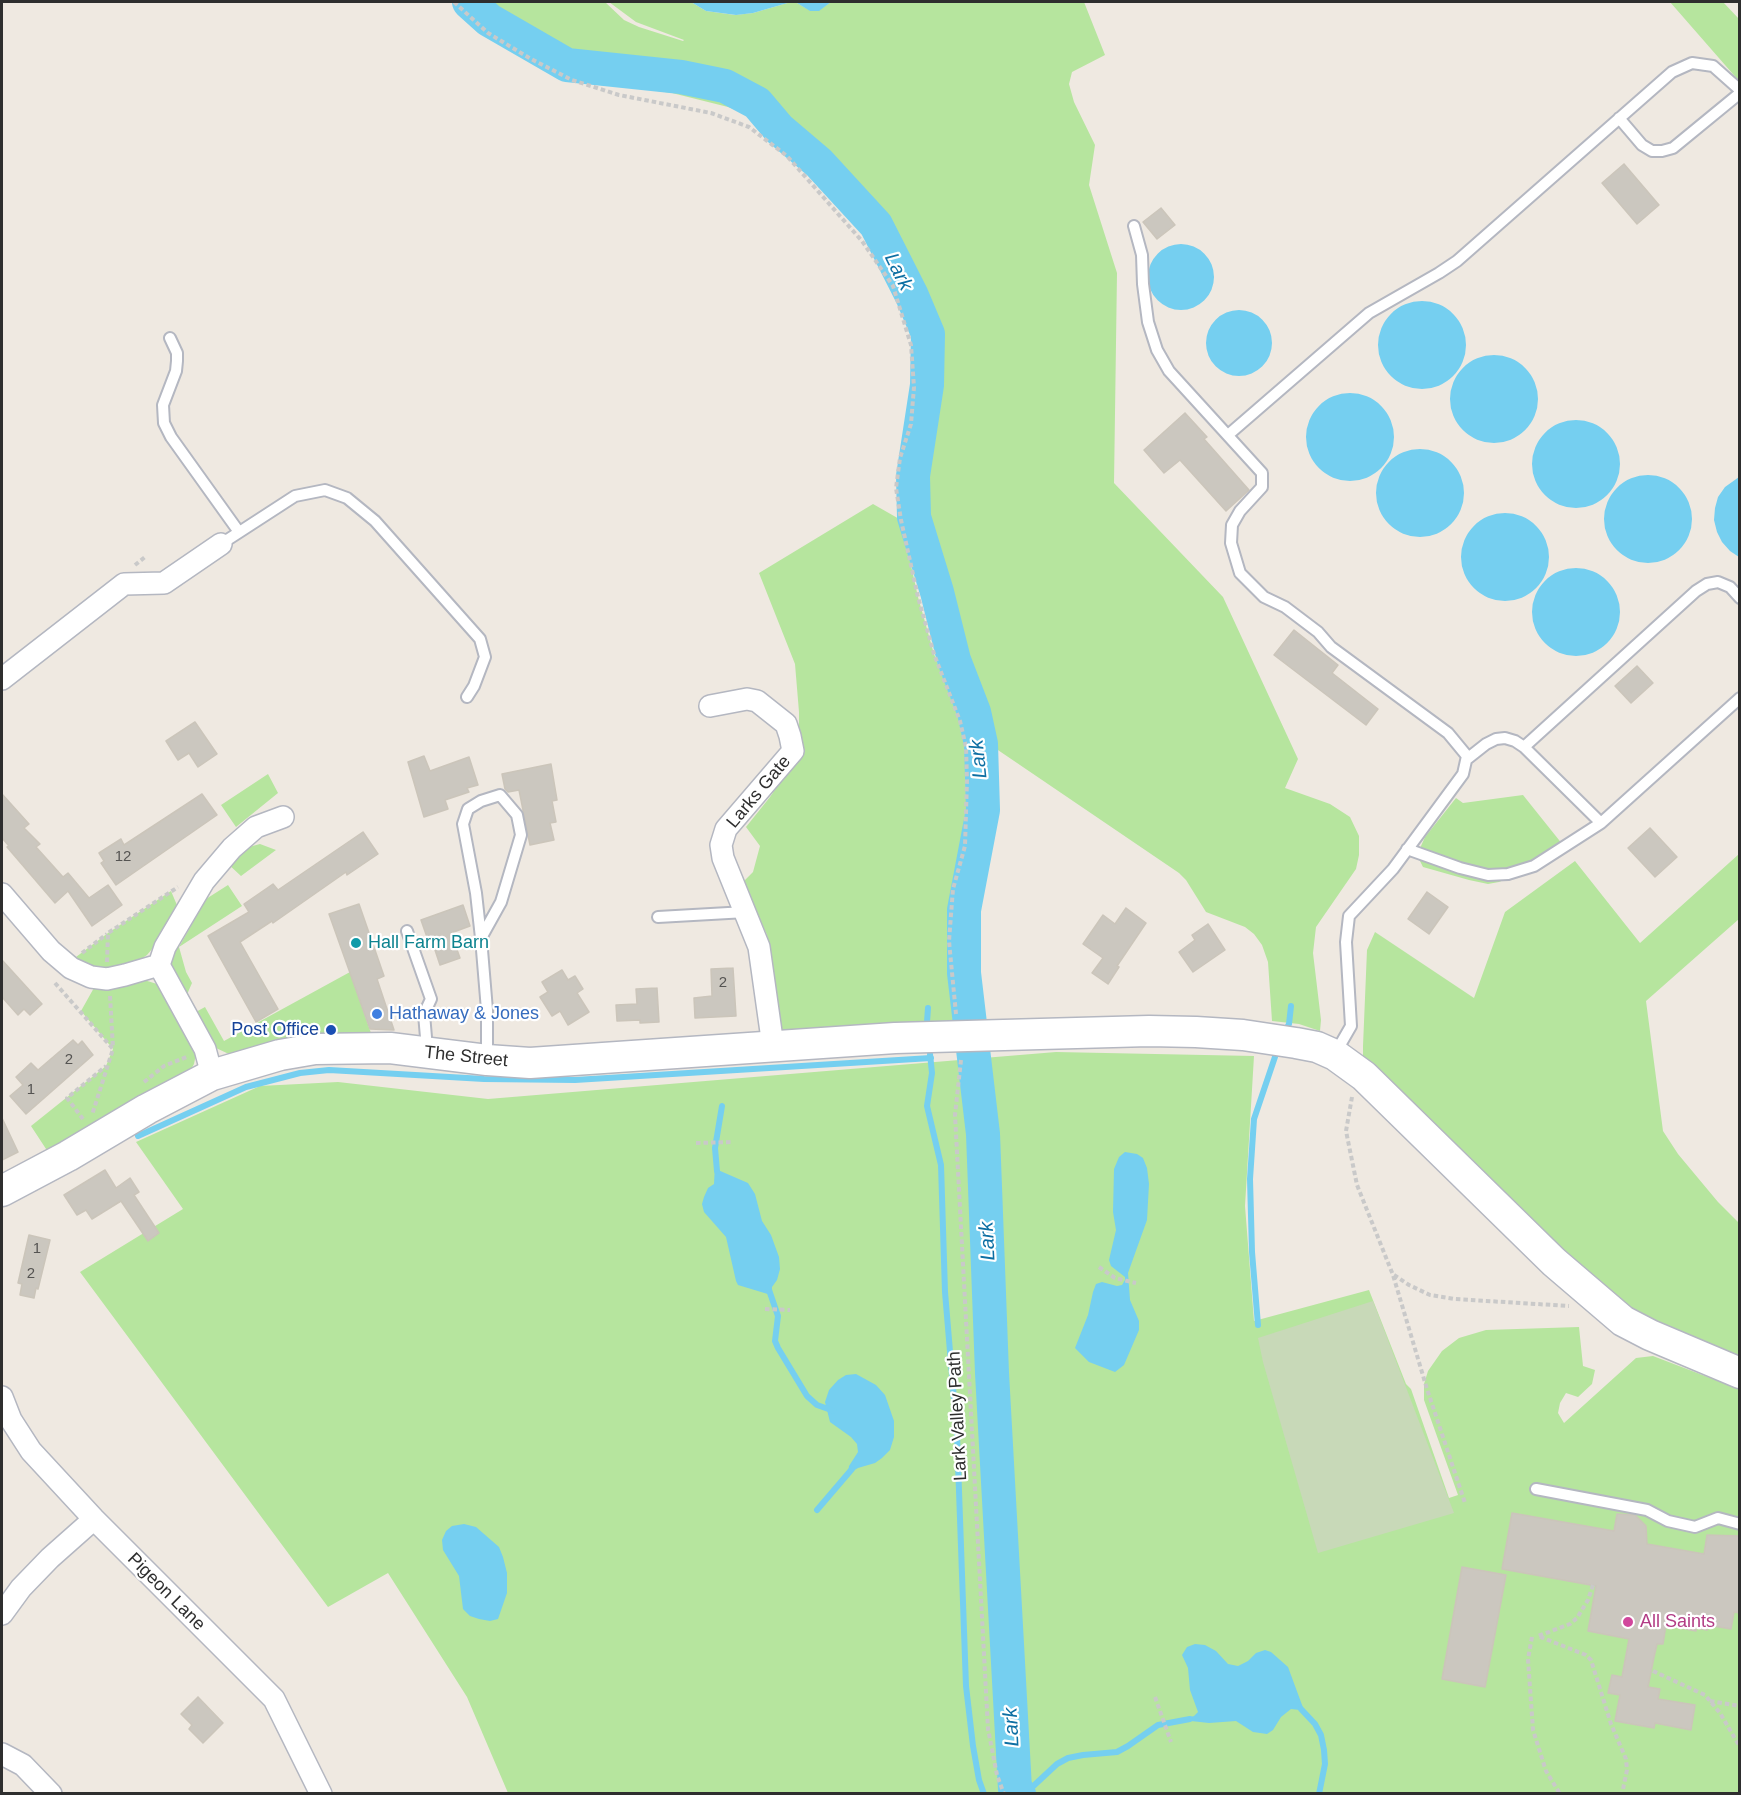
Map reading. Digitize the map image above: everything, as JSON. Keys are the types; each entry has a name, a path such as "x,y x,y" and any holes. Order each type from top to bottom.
{"main road":[{"name":"The Street","path":"2,1191 68,1156 92,1133 212,1075 280,1055 315,1049 380,1048 530,1063 967,1035 1196,1032 1286,1041 1317,1047 1335,1055 1364,1076 1554,1262 1623,1321 1650,1335 1740,1373"}],"street":[{"path":"2,679 124,584 164,583 221,544"},
{"name":"Larks Gate","path":"710,706 738,700 757,700 786,723 793,751 726,829 721,845 723,858 759,947 773,1046"},
{"path":"212,1075 205,1049 159,965 165,947 204,881 232,848 256,827 282,817"},
{"path":"2,894 51,951 71,968 91,978 107,980 159,965"},
{"name":"Pigeon Lane","path":"2,1397 11,1420 30,1451 94,1519 274,1699 321,1794"},
{"path":"2,1614 21,1588 50,1558 94,1519"},
{"path":"2,1754 22,1765 51,1794"}],"lane":[{"path":"1228,435 1369,313 1457,261 1619,118 1672,72 1692,63 1713,66 1740,92 1673,148 1662,151 1652,151 1642,146 1619,118"},
{"path":"1134,225 1142,255 1148,322 1157,350 1169,371 1262,473 1262,487 1240,511 1233,525 1231,543 1240,573 1264,597 1285,607 1318,632 1331,647 1448,733 1467,756 1463,774 1393,868 1349,916 1346,942 1351,1026 1335,1055"},
{"path":"170,338 177,353 177,361 176,371 163,405 164,423 171,437 239,532"},
{"path":"221,544 295,496 325,490 347,498 375,521 480,639 485,657 474,686 467,697"},
{"path":"1524,747 1696,591 1707,584 1718,582 1730,587 1740,597"},
{"path":"1407,849 1488,874 1508,874 1534,866 1601,823 1740,698"},
{"path":"1467,759 1496,739 1505,738 1515,741 1524,747 1601,823"},
{"path":"481,938 501,902 520,835 517,815 500,795 481,801 468,809 463,824 476,893 481,938 487,1010 487,1060"},
{"path":"658,917 746,912"},
{"path":"407,931 431,999 424,1014 427,1052"},
{"path":"1536,1489 1647,1510 1668,1521 1695,1527 1718,1518 1740,1524"}],"path":[{"name":"Lark Valley Path","path":"454,2 488,33 572,80 619,95 711,113 749,127 788,156 862,241 893,286 911,345 914,387 911,424 900,458 896,488 901,520 918,597 934,654 960,721 966,747 965,846 953,890 949,941 967,1035 961,1053 955,1115 988,1729 997,1775 1004,1794"},
{"path":"92,1133 106,1066 113,1049 114,1032 107,980 108,933 186,881"},
{"path":"54,982 113,1049"},
{"path":"92,1133 67,1098 106,1066"},
{"path":"1364,1076 1354,1091 1346,1131 1357,1185 1393,1275 1426,1389 1465,1503"},
{"path":"696,1143 732,1142"},
{"path":"1099,1267 1121,1280 1133,1282"},
{"path":"1393,1275 1430,1295 1455,1299 1563,1306 1606,1306"},
{"path":"765,1309 790,1310"},
{"path":"1593,1585 1588,1600 1577,1618 1570,1624 1538,1636 1586,1655 1591,1660 1611,1724 1626,1759 1627,1770 1622,1794"},
{"path":"1532,1637 1528,1659 1533,1730 1546,1771 1560,1794"},
{"path":"1653,1671 1705,1695 1720,1713 1740,1747"},
{"path":"1155,1696 1171,1742"},
{"path":"1710,1701 1740,1706"}],"green space":[{"path":"457,2 605,2 624,20 683,41 636,22 609,2 691,2 706,11 735,15 753,13 791,2 811,11 819,10 831,2 1084,2 1105,55 1072,72 1069,84 1074,102 1095,145 1089,185 1117,273 1114,483 1223,597 1298,759 1285,788 1330,804 1350,817 1359,836 1356,869 1316,927 1313,953 1321,1020 1320,1031 1299,1024 1272,1021 1268,962 1262,945 1254,934 1245,927 1206,912 1179,873 992,746 963,651 941,597 931,549 929,477 939,380 934,334 913,290 870,223 821,168 761,119 728,107 672,93 605,84 491,33"},
{"path":"1670,2 1723,2 1739,19 1739,81"},
{"path":"873,504 901,520 918,597 934,654 960,721 966,747 965,846 953,889 949,941 957,1028 784,1032 780,1026 767,935 743,882 753,872 760,846 746,827 799,754 799,712 795,664 759,573"},
{"path":"268,774 278,793 236,827 221,805"},
{"path":"1523,795 1567,850 1538,866 1499,882 1488,884 1423,867 1417,855 1425,837 1456,798 1463,803"},
{"path":"260,844 276,850 241,876 227,863 245,848"},
{"path":"1739,854 1739,919 1646,1001 1663,1131 1678,1154 1718,1202 1739,1223 1739,1358 1627,1311 1363,1060 1363,1046 1367,950 1375,932 1474,998 1505,912 1575,861 1640,943"},
{"path":"228,885 242,906 179,947 206,899"},
{"path":"171,891 179,910 147,955 134,964 107,973 72,960 108,933"},
{"path":"172,945 179,947 186,972 192,983 185,999 170,966"},
{"path":"350,972 371,1033 325,1034 231,1055 216,1048 194,1013 205,1007 224,1041"},
{"path":"141,979 157,984 196,1054 194,1064 188,1075 48,1152 31,1126 106,1066 113,1049 81,1011 95,986"},
{"path":"1056,1052 1254,1056 1245,1206 1254,1321 1369,1290 1406,1384 1411,1389 1449,1498 1458,1495 1424,1400 1424,1384 1428,1371 1442,1351 1459,1338 1486,1330 1579,1327 1583,1366 1595,1370 1592,1384 1578,1397 1566,1393 1560,1403 1558,1413 1564,1423 1636,1358 1653,1356 1739,1389 1739,1793 508,1793 467,1697 388,1573 328,1607 80,1272 183,1209 136,1142 260,1086 338,1082 488,1099"},
{"path":"1373,1301 1454,1513 1318,1553 1258,1338"}],"water":[{"path":"691,2 791,2 753,13 736,15 706,11"},
{"path":"791,2 831,2 819,11 810,11"},
{"path":"1175,244 1187,244 1199,249 1209,259 1214,277 1212,290 1199,305 1187,310 1175,310 1163,305 1153,295 1148,283 1148,271 1153,259 1163,249"},
{"path":"1422,301 1447,308 1459,320 1466,345 1459,370 1447,382 1422,389 1397,382 1385,370 1378,345 1385,320 1397,308"},
{"path":"1233,310 1245,310 1257,315 1267,325 1272,343 1270,356 1257,371 1245,376 1233,376 1221,371 1211,361 1206,349 1206,337 1211,325 1221,315"},
{"path":"1494,355 1519,362 1531,374 1538,399 1531,424 1519,436 1494,443 1469,436 1457,424 1450,399 1457,374 1469,362"},
{"path":"1350,393 1375,400 1387,412 1394,437 1387,462 1375,474 1350,481 1325,474 1313,462 1306,437 1313,412 1325,400"},
{"path":"1576,420 1601,427 1613,439 1620,464 1613,489 1601,501 1576,508 1551,501 1539,489 1532,464 1539,439 1551,427"},
{"path":"1420,449 1445,456 1457,468 1464,493 1457,518 1445,530 1420,537 1395,530 1383,518 1376,493 1383,468 1395,456"},
{"path":"1648,475 1673,482 1685,494 1692,519 1685,544 1673,556 1648,563 1623,556 1611,544 1604,519 1611,494 1623,482"},
{"path":"1739,477 1739,557 1722,542 1714,520 1718,497 1725,487"},
{"path":"1505,513 1530,520 1542,532 1549,557 1542,582 1530,594 1505,601 1480,594 1468,582 1461,557 1468,532 1480,520"},
{"path":"1576,568 1601,575 1613,587 1620,612 1613,637 1601,649 1576,656 1551,649 1539,637 1532,612 1539,587 1551,575"},
{"path":"1125,1152 1137,1154 1143,1158 1149,1184 1147,1220 1128,1273 1130,1300 1139,1321 1139,1330 1124,1365 1115,1372 1089,1362 1075,1348 1088,1315 1096,1284 1102,1282 1117,1286 1122,1285 1125,1280 1125,1277 1111,1266 1109,1260 1116,1230 1113,1212 1114,1169 1119,1157"},
{"path":"715,1164 718,1170 748,1183 755,1194 762,1221 771,1235 779,1257 780,1269 771,1295 738,1285 726,1237 704,1212 702,1204 708,1188 714,1184"},
{"path":"856,1374 876,1385 885,1395 894,1421 894,1437 890,1450 882,1458 848,1474 849,1466 858,1452 857,1444 830,1422 825,1402 829,1390 838,1380 846,1375"},
{"path":"464,1524 476,1527 499,1547 503,1557 507,1573 507,1593 498,1619 490,1621 479,1619 470,1616 463,1609 459,1576 443,1550 442,1540 446,1531 452,1526"},
{"path":"1195,1644 1205,1645 1216,1651 1228,1664 1238,1666 1248,1661 1256,1653 1265,1650 1271,1652 1288,1667 1305,1713 1291,1709 1267,1734 1253,1732 1236,1721 1209,1723 1182,1720 1198,1712 1190,1690 1188,1668 1182,1655 1187,1647"}],"building":[{"path":"1624,164 1659,205 1637,224 1602,183"},
{"path":"1161,208 1175,225 1157,239 1143,222"},
{"path":"1185,413 1207,437 1204,439 1249,490 1226,511 1180,460 1164,473 1144,450"},
{"path":"1294,630 1338,665 1332,673 1378,709 1366,725 1274,655"},
{"path":"1637,666 1653,683 1631,703 1615,686"},
{"path":"195,722 217,754 198,767 189,753 178,760 166,741"},
{"path":"424,756 430,771 469,757 478,785 467,788 469,792 445,800 448,809 424,817 408,762"},
{"path":"551,764 557,800 552,801 556,822 550,823 554,840 530,845 519,790 508,792 505,789 502,774"},
{"path":"2,794 29,824 24,828 40,844 36,847 63,877 68,873 89,898 108,885 122,905 92,926 68,891 55,903 7,847 9,846 2,838"},
{"path":"202,794 217,815 116,885 101,863 104,861 99,853 121,839 124,845"},
{"path":"1650,828 1677,857 1655,877 1628,848"},
{"path":"363,832 378,854 347,875 346,872 273,923 272,921 240,942 278,1009 256,1022 208,936 249,912 244,904 273,884 278,890"},
{"path":"1427,892 1448,907 1429,934 1408,919"},
{"name":"Hall Farm Barn","path":"359,904 384,976 377,979 394,1030 370,1029 329,914"},
{"path":"463,905 470,926 451,933 460,958 440,965 431,938 428,940 421,920"},
{"path":"1126,908 1146,923 1117,966 1119,967 1108,984 1092,973 1103,958 1083,944 1103,915 1115,924"},
{"path":"1208,924 1225,950 1193,972 1179,952 1195,940 1192,935"},
{"path":"2,960 42,1004 30,1015 24,1009 18,1015 2,997"},
{"path":"733,968 736,1016 695,1018 694,998 712,996 711,969"},
{"path":"562,970 568,980 575,976 583,989 577,993 589,1012 568,1025 560,1011 552,1016 540,997 548,992 542,982"},
{"path":"657,988 659,1022 617,1021 616,1005 637,1004 636,989"},
{"path":"73,1040 78,1045 82,1041 93,1055 26,1114 10,1096 23,1085 16,1077 31,1063 38,1070"},
{"path":"2,1118 18,1152 2,1160"},
{"path":"105,1170 116,1188 130,1178 139,1192 134,1195 159,1233 148,1241 121,1201 92,1219 86,1210 77,1215 64,1195"},
{"path":"29,1235 50,1240 34,1298 20,1295 22,1284 18,1283"},
{"name":"All Saints","path":"1512,1513 1614,1531 1617,1514 1635,1515 1646,1526 1647,1544 1704,1554 1707,1535 1740,1536 1740,1613 1734,1612 1731,1629 1708,1625 1707,1630 1696,1628 1696,1631 1666,1625 1663,1644 1657,1644 1648,1687 1660,1689 1658,1699 1695,1705 1691,1730 1655,1723 1654,1728 1615,1721 1620,1695 1608,1693 1612,1675 1622,1677 1629,1639 1588,1631 1596,1586 1502,1569"},
{"path":"1462,1567 1506,1575 1485,1687 1442,1679"},
{"path":"198,1697 223,1723 203,1743 189,1729 192,1725 181,1714"}],"waterway":[{"name":"Lark","path":"469,2 489,20 567,65 681,77 725,86 757,103 779,129 819,163 876,225 912,296 928,334 927,385 913,476 914,517 937,592 954,660 974,712 981,744 983,810 964,910 964,973 983,1134 992,1373 1015,1789 1019,1794"},
{"path":"1284,1033 1289,1024 1291,1006"},
{"path":"927,1022 928,1008"},
{"path":"1258,1325 1252,1252 1250,1179 1254,1119 1278,1048"},
{"path":"930,1054 932,1073 927,1106 941,1165 945,1292 957,1435 966,1686 973,1746 984,1794"},
{"path":"138,1136 246,1087 300,1073 329,1070 484,1079 575,1080 931,1058"},
{"path":"717,1171 715,1148 722,1106"},
{"path":"768,1287 778,1316 775,1341 778,1348 807,1396 817,1405 834,1411"},
{"path":"817,1510 852,1469"},
{"path":"1301,1709 1315,1724 1321,1735 1325,1764 1319,1794"},
{"path":"1016,1788 1028,1791 1057,1764 1068,1758 1117,1752 1158,1725 1190,1719"}],"place":[{"name":"Hall Farm Barn","path":"356,943"},
{"name":"Hathaway & Jones","path":"377,1014"},
{"name":"Post Office","path":"331,1030"},
{"name":"All Saints","path":"1628,1622"}]}
